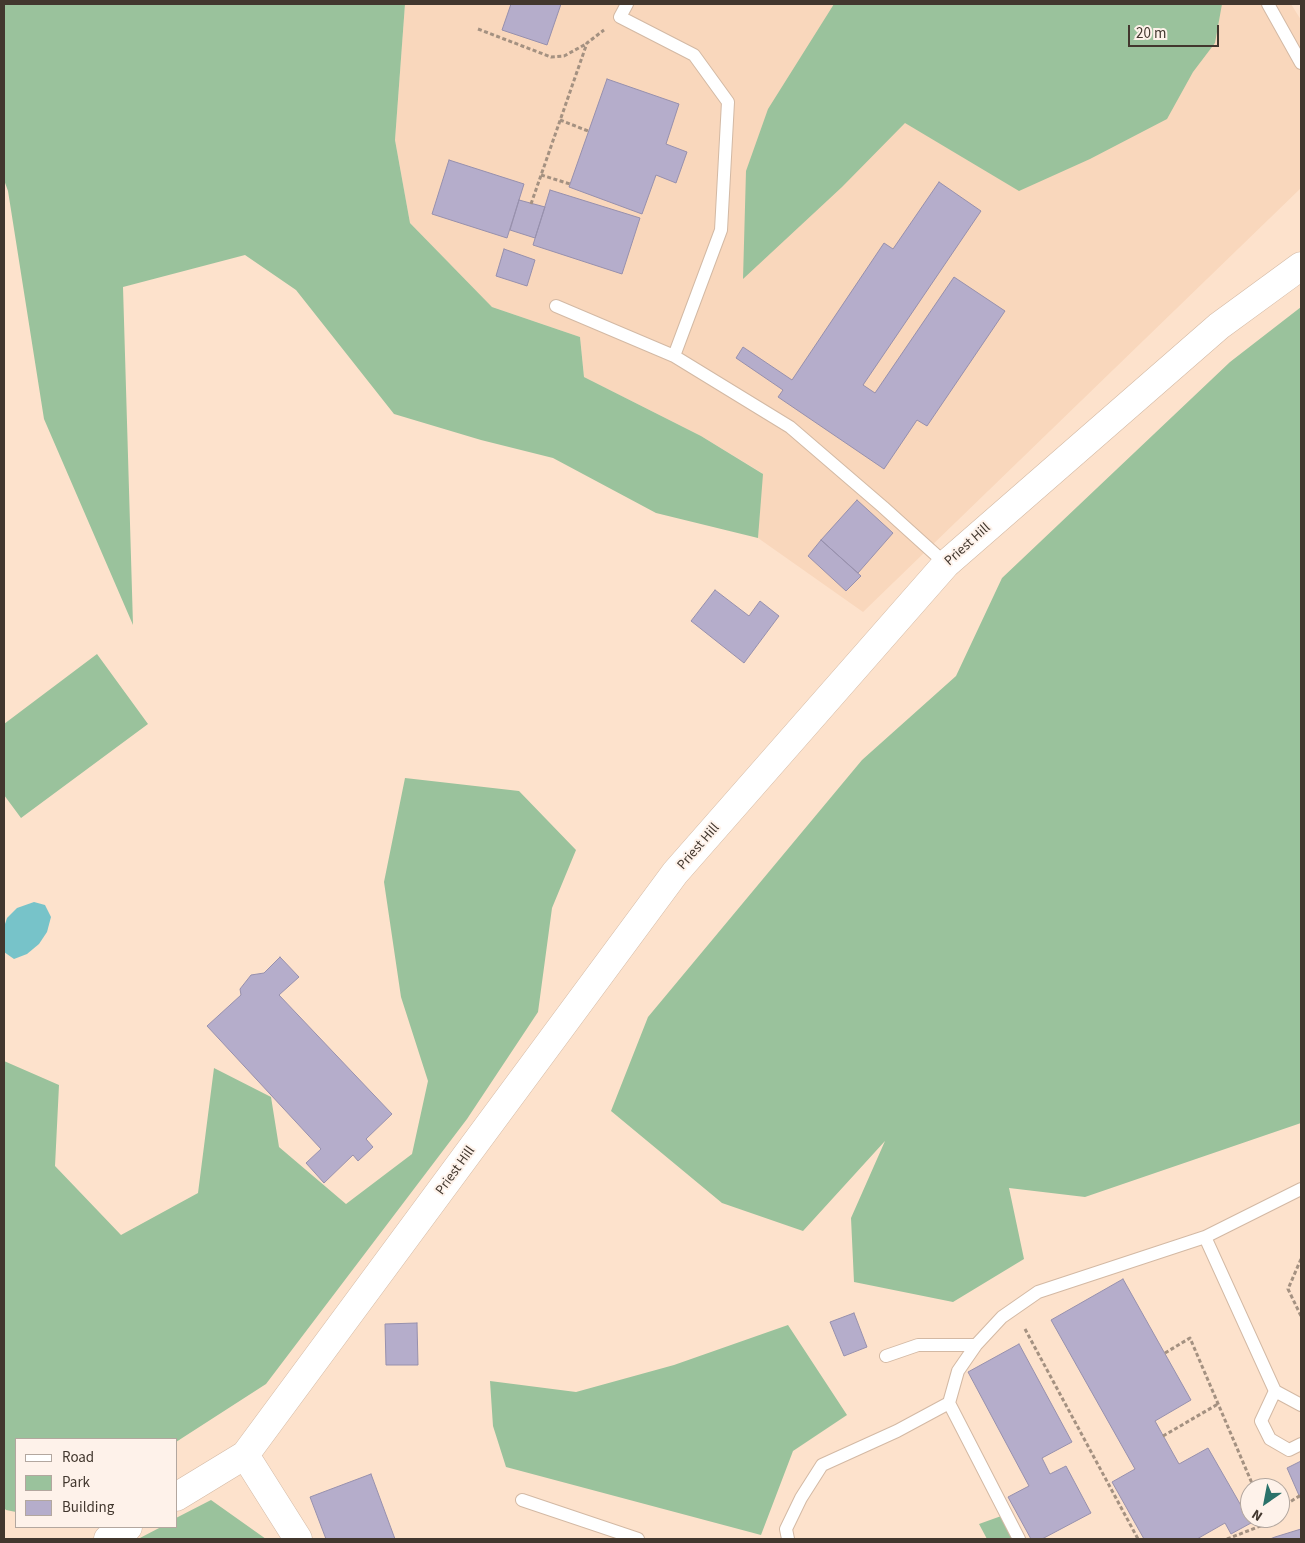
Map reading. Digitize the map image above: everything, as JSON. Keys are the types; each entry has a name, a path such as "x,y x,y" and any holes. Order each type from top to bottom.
{"main road":[{"name":"Priest Hill","path":"178,1496 245,1455 675,873 946,564 1219,326 1301,266"},
{"path":"245,1455 298,1539"},
{"path":"108,1539 126,1528"}],"lane":[{"path":"627,4 620,17 694,55 728,102 722,230 674,356"},
{"path":"1268,4 1301,63"},
{"path":"556,306 674,356 790,427 946,564"},
{"path":"1020,1539 949,1403 958,1371 976,1345 1002,1317 1038,1292 1205,1237 1301,1189"},
{"path":"1205,1237 1274,1391 1301,1405"},
{"path":"886,1356 918,1345 976,1345"},
{"path":"1274,1391 1261,1422 1270,1439 1289,1450 1301,1444"},
{"path":"788,1539 786,1529 801,1498 822,1465 897,1431 949,1403"},
{"path":"522,1500 638,1539"}],"path":[{"path":"478,29 551,57 564,56 587,43 620,17"},
{"path":"532,204 587,43"},
{"path":"560,120 588,131"},
{"path":"542,175 570,184"},
{"path":"1301,1259 1288,1289 1301,1316"},
{"path":"1014,1308 1138,1539"},
{"path":"1165,1353 1190,1338 1250,1478"},
{"path":"1163,1436 1218,1404"},
{"path":"1290,1502 1301,1495"},
{"path":"1227,1539 1255,1528"}],"shaded area":[{"path":"405,4 1291,4 1301,20 1301,188 863,612 758,538 762,473 701,436 584,377 580,337 492,307 410,223 395,140"}],"green space":[{"path":"4,4 405,4 395,140 410,223 492,307 580,337 584,377 701,436 763,474 758,538 656,513 553,458 481,440 394,414 296,290 245,255 123,287 133,625 44,419 8,191 4,180"},
{"path":"834,4 1222,4 1215,43 1193,72 1167,119 1090,159 1019,191 905,123 842,187 743,279 746,171 768,109"},
{"path":"1301,307 1301,1123 1085,1197 1009,1188 1024,1259 953,1302 854,1282 851,1218 885,1141 803,1231 722,1203 611,1111 648,1017 862,760 956,676 1002,578 1230,362"},
{"path":"97,654 148,724 21,818 4,795 4,724"},
{"path":"405,778 519,791 576,850 552,908 538,1012 467,1119 266,1384 178,1441 178,1438 15,1438 15,1512 6,1510 4,1508 4,1061 59,1085 55,1166 121,1235 198,1193 214,1068 271,1097 279,1147 346,1204 412,1154 428,1081 401,997 384,882"},
{"path":"788,1325 847,1415 793,1451 761,1535 506,1467 493,1426 490,1381 576,1392 674,1365"},
{"path":"211,1500 266,1539 138,1539 159,1528 178,1528 178,1517"},
{"path":"1004,1515 1014,1539 987,1539 979,1524"}],"water":[{"path":"34,902 45,905 51,917 47,932 39,944 27,954 14,959 4,952 4,927 7,918 17,908"}],"building":[{"path":"511,4 561,4 547,45 502,30"},
{"path":"607,79 679,104 666,144 687,152 676,183 656,175 642,214 569,187"},
{"path":"449,160 524,184 507,238 432,214"},
{"path":"939,182 981,211 863,385 875,393 954,277 1005,311 927,426 917,420 884,469 778,397 783,390 736,358 743,347 792,380 884,243 893,249"},
{"path":"550,190 640,218 622,274 533,245"},
{"path":"519,200 545,207 535,238 510,230"},
{"path":"504,249 535,260 527,286 496,276"},
{"path":"857,500 893,533 858,573 821,540"},
{"path":"821,540 861,576 846,591 808,556"},
{"path":"715,590 749,616 760,601 779,616 744,663 691,621"},
{"path":"280,957 299,977 279,995 392,1114 366,1139 373,1147 358,1161 353,1155 324,1183 306,1163 321,1149 207,1026 241,995 240,989 251,975 264,973"},
{"path":"1123,1279 1191,1400 1155,1421 1179,1464 1208,1448 1240,1504 1240,1528 1242,1528 1231,1534 1225,1523 1197,1539 1144,1539 1112,1482 1135,1469 1051,1320"},
{"path":"854,1313 867,1347 844,1356 830,1322"},
{"path":"417,1323 418,1365 386,1365 385,1324"},
{"path":"1019,1344 1072,1442 1042,1458 1050,1474 1066,1466 1091,1513 1042,1539 1031,1539 1008,1497 1029,1486 968,1372"},
{"path":"1301,1461 1301,1500 1287,1468"},
{"path":"371,1474 395,1539 326,1539 310,1497"},
{"path":"1301,1529 1301,1539 1270,1539 1275,1537"}]}
